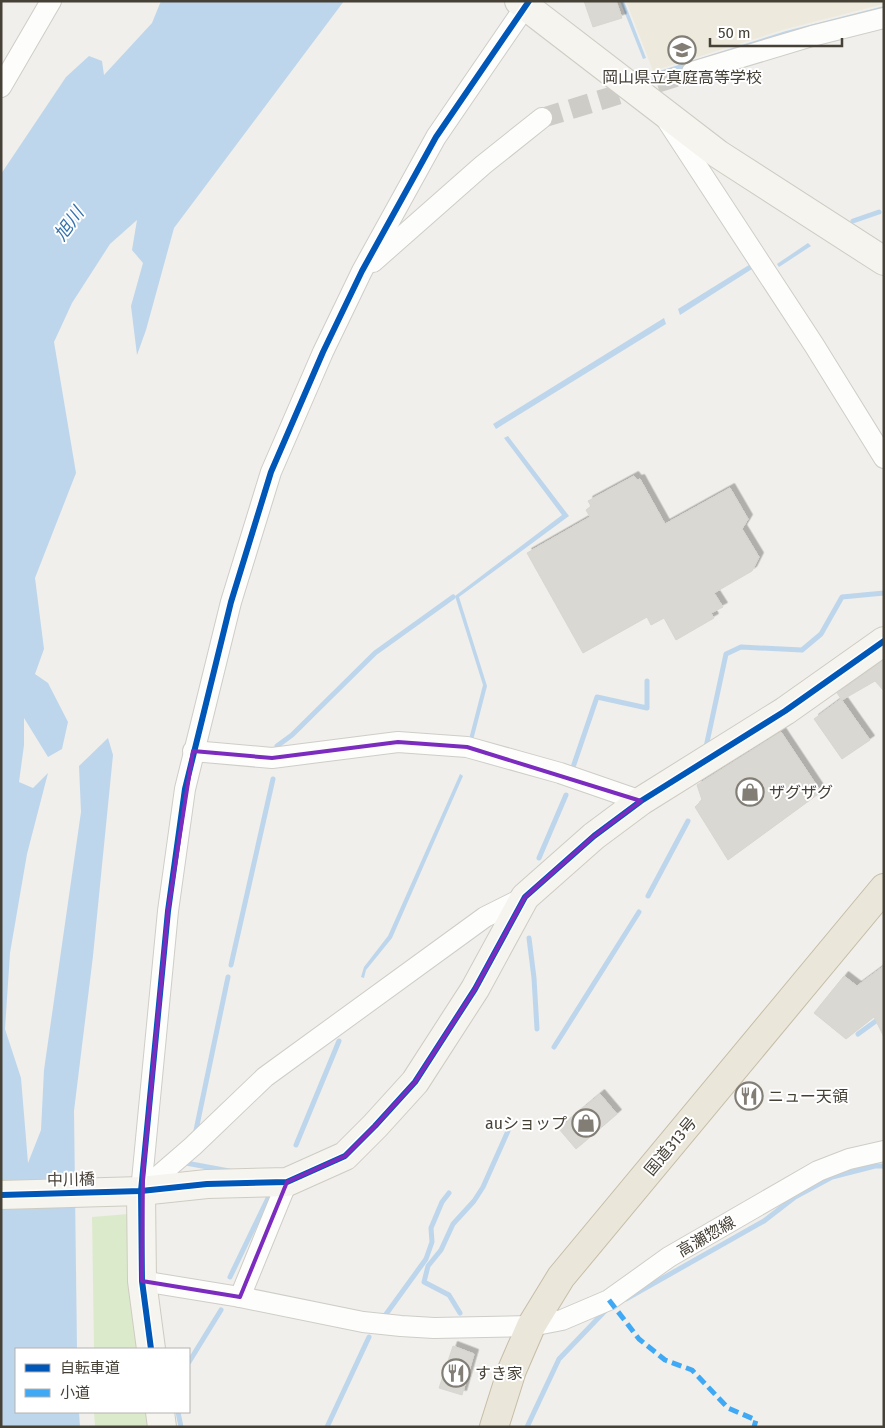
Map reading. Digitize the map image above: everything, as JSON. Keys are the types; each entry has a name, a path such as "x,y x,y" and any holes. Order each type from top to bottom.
{"highway":[{"name":"国道313号","path":"494,1427 512,1370 531,1326 561,1277 884,888"}],"street":[{"path":"1,88 52,1"},
{"path":"151,1348 142,1281 141,1191 168,911 185,789 231,602 272,472 323,352 362,271 436,137 524,3 718,154 884,261"},
{"path":"692,72 812,36 884,18"},
{"path":"658,107 814,345 884,458"},
{"path":"362,271 483,165 542,118"},
{"path":"141,1191 193,1146 265,1077 485,917 525,897 594,836 641,801 785,711 884,641"},
{"path":"193,751 272,758 398,742 467,748 560,773 641,801"},
{"path":"240,1297 287,1182 345,1156 415,1082 475,989 525,897"},
{"name":"高瀬惣線","path":"142,1281 240,1297 363,1322 434,1328 531,1326 562,1320 609,1300 669,1257 818,1171 849,1159 884,1151"},
{"name":"中川橋","path":"1,1195 141,1191 207,1184 287,1182"},
{"path":"160,1413 162,1427"}],"highlighted area":[{"path":"398,742 467,747 641,801 594,836 525,897 475,989 415,1082 375,1126 345,1156 287,1182 240,1297 142,1281 143,1173 168,911 193,751 272,758"}],"shaded area":[{"name":"岡山県立真庭高等学校","path":"626,1 884,1 884,4 786,29 653,71"}],"green space":[{"path":"128,1214 139,1348 94,1348 92,1217"},
{"path":"94,1413 148,1413 150,1427 95,1427"}],"water":[{"name":"旭川","path":"161,1 344,1 174,228 146,330 137,355 131,306 143,263 132,250 137,220 110,244 72,303 54,342 76,473 35,578 44,649 35,674 48,683 68,722 62,749 48,757 24,718 24,745 19,782 33,788 48,773 27,854 10,953 5,1029 21,1078 28,1163 41,1130 44,1070 81,812 79,766 108,738 113,755 93,956 74,1111 77,1348 15,1348 15,1413 79,1413 80,1427 1,1427 1,174 66,77 89,56 102,61 104,75 152,23"},
{"path":"620,1 624,1 646,58 643,59"},
{"path":"884,6 884,13 789,38 651,81 653,73 786,31"},
{"path":"808,243 811,246 779,267 777,264"},
{"path":"749,265 752,269 680,315 678,309"},
{"path":"664,318 666,324 496,429 493,424"},
{"path":"508,436 569,516 459,597 487,686 471,748 467,747 483,685 455,596 562,515 504,438"},
{"path":"460,774 463,776 392,938 366,970 364,978 361,977 364,967 388,936"}],"building":[{"path":"584,1 616,1 622,18 593,27"},
{"path":"634,476 637,480 640,479 665,524 730,488 748,519 742,529 759,557 752,571 714,593 723,607 711,613 714,618 676,640 664,618 651,625 647,617 583,653 527,553 590,517 586,510 591,506 588,501"},
{"path":"884,660 884,691 875,681 842,700 837,693"},
{"path":"841,699 870,740 842,759 814,719"},
{"path":"781,732 821,792 728,860 695,807 702,800 697,785"},
{"path":"884,966 884,1037 874,1017 846,1039 814,1013 844,976 857,986"},
{"path":"600,1094 617,1114 576,1149 559,1129"},
{"path":"453,1346 474,1354 462,1395 439,1388"}],"waterway":[{"path":"853,221 879,212"},
{"path":"706,747 726,654 741,647 802,650 821,634 842,597 884,593"},
{"path":"277,746 292,735 375,653 453,597"},
{"path":"571,773 597,697 647,708 647,681"},
{"path":"231,965 273,779"},
{"path":"539,858 566,795"},
{"path":"648,896 688,821"},
{"path":"554,1047 639,912"},
{"path":"529,938 537,1029"},
{"path":"195,1135 228,977"},
{"path":"858,1034 880,1018"},
{"path":"296,1145 339,1041"},
{"path":"460,1313 449,1295 424,1282 428,1266 441,1250 453,1224 474,1201 483,1187 508,1131"},
{"path":"186,1163 229,1171"},
{"path":"626,1299 764,1221 795,1197 832,1177 875,1166 884,1166"},
{"path":"230,1277 271,1192"},
{"path":"384,1317 426,1259 432,1242 431,1228 442,1202 449,1193"},
{"path":"190,1360 221,1310"},
{"path":"527,1427 559,1359 605,1311"},
{"path":"327,1427 369,1337"},
{"path":"178,1413 181,1427"}],"tunnel":[{"path":"542,118 692,72"}],"marked path":[{"path":"609,1300 639,1339 665,1360 692,1370 728,1408 756,1420 754,1427"}],"cycle path":[{"path":"151,1348 142,1281 141,1191 168,911 185,789 231,602 271,472 323,352 362,271 436,137 529,1"},
{"path":"1,1195 141,1191 207,1184 287,1182 345,1156 415,1082 475,989 525,897 594,836 641,801 785,711 884,641"}],"place":[{"name":"岡山県立真庭高等学校","path":"682,50"},
{"name":"ザグザグ","path":"750,792"},
{"name":"ニュー天領","path":"749,1096"},
{"name":"auショップ","path":"586,1123"},
{"name":"すき家","path":"456,1373"}]}
